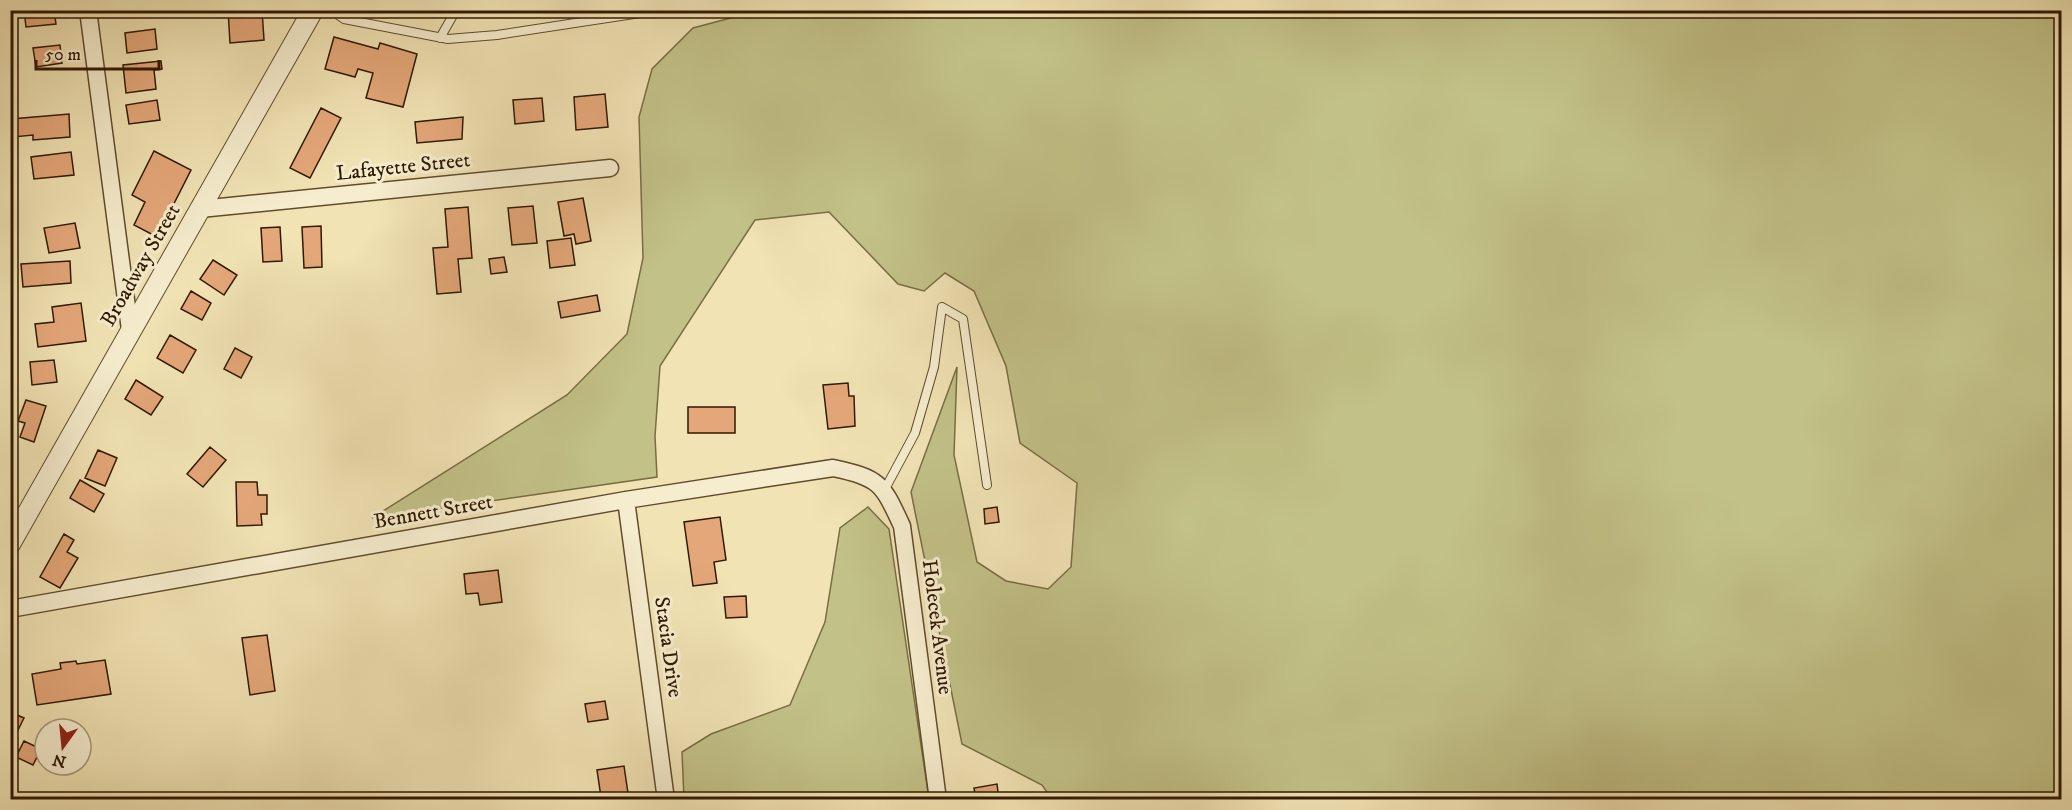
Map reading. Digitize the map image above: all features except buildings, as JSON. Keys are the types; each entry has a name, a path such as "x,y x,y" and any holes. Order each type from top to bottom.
{"street":[{"path":"88,10 130,330"},
{"name":"Broadway Street","path":"10,544 313,10"},
{"name":"Lafayette Street","path":"200,209 610,168"},
{"name":"Bennett Street","path":"10,609 626,500 833,468 865,475 885,489"},
{"name":"Holecek Avenue","path":"885,489 902,526 938,800"},
{"name":"Stacia Drive","path":"626,500 666,800"}],"lane":[{"path":"331,10 344,19 441,38 497,35 595,14 660,10"},
{"path":"441,38 456,10"},
{"path":"885,489 915,433 934,367 942,307 963,319 987,485"}],"shaded area":[{"path":"757,11 2061,11 2061,799 1052,799 1042,785 962,744 911,492 957,367 954,455 977,562 1006,581 1048,589 1071,567 1077,483 1020,443 1006,366 974,291 945,273 924,291 898,284 829,212 755,220 660,366 655,436 657,477 372,518 567,395 627,334 643,258 639,117 652,69 693,28"},
{"path":"868,507 889,529 929,799 684,799 682,752 711,734 790,705 825,622 840,528"}]}
